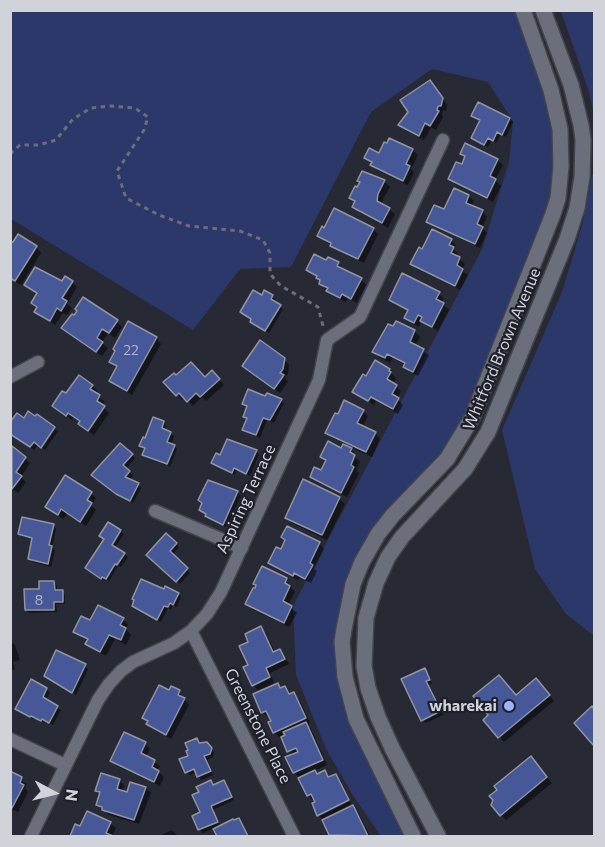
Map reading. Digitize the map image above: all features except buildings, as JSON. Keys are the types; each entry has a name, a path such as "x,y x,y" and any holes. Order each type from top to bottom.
{"main road":[{"name":"Whitford Brown Avenue","path":"413,837 356,719 345,677 344,629 353,584 362,561 378,534 393,515 447,459 472,418 554,214 561,166 560,129 551,90 523,10"},
{"name":"Whitford Brown Avenue","path":"438,837 392,748 368,688 364,666 366,618 376,584 393,550 402,537 465,469 488,432 559,260 577,208 582,177 581,125 571,85 543,10"}],"street":[{"path":"327,340 360,317 443,140"},
{"name":"Aspiring Terrace","path":"31,837 98,700 121,671 133,662 174,643 191,631 207,614 221,592 320,380 327,340"},
{"path":"10,377 38,362"},
{"path":"155,511 242,548"},
{"name":"Greenstone Place","path":"191,631 294,837"},
{"path":"10,739 65,765"}],"path":[{"path":"10,154 20,145 39,145 56,140 73,120 91,108 110,106 135,108 147,117 144,130 117,171 126,198 159,215 189,226 240,231 263,240 270,253 270,274 281,286 318,307 327,340"}],"shaded area":[{"path":"10,11 517,11 552,112 554,184 545,220 464,420 449,445 355,562 340,609 336,644 339,686 348,717 375,777 406,836 381,836 354,797 326,749 296,675 293,606 482,249 509,162 513,121 488,82 432,69 371,112 291,267 240,269 193,330 11,219"},
{"path":"561,11 594,11 594,114 589,92"},
{"path":"594,174 594,636 566,614 535,569 502,430 562,292 583,222"}],"place":[{"name":"wharekai","path":"509,706"}]}
